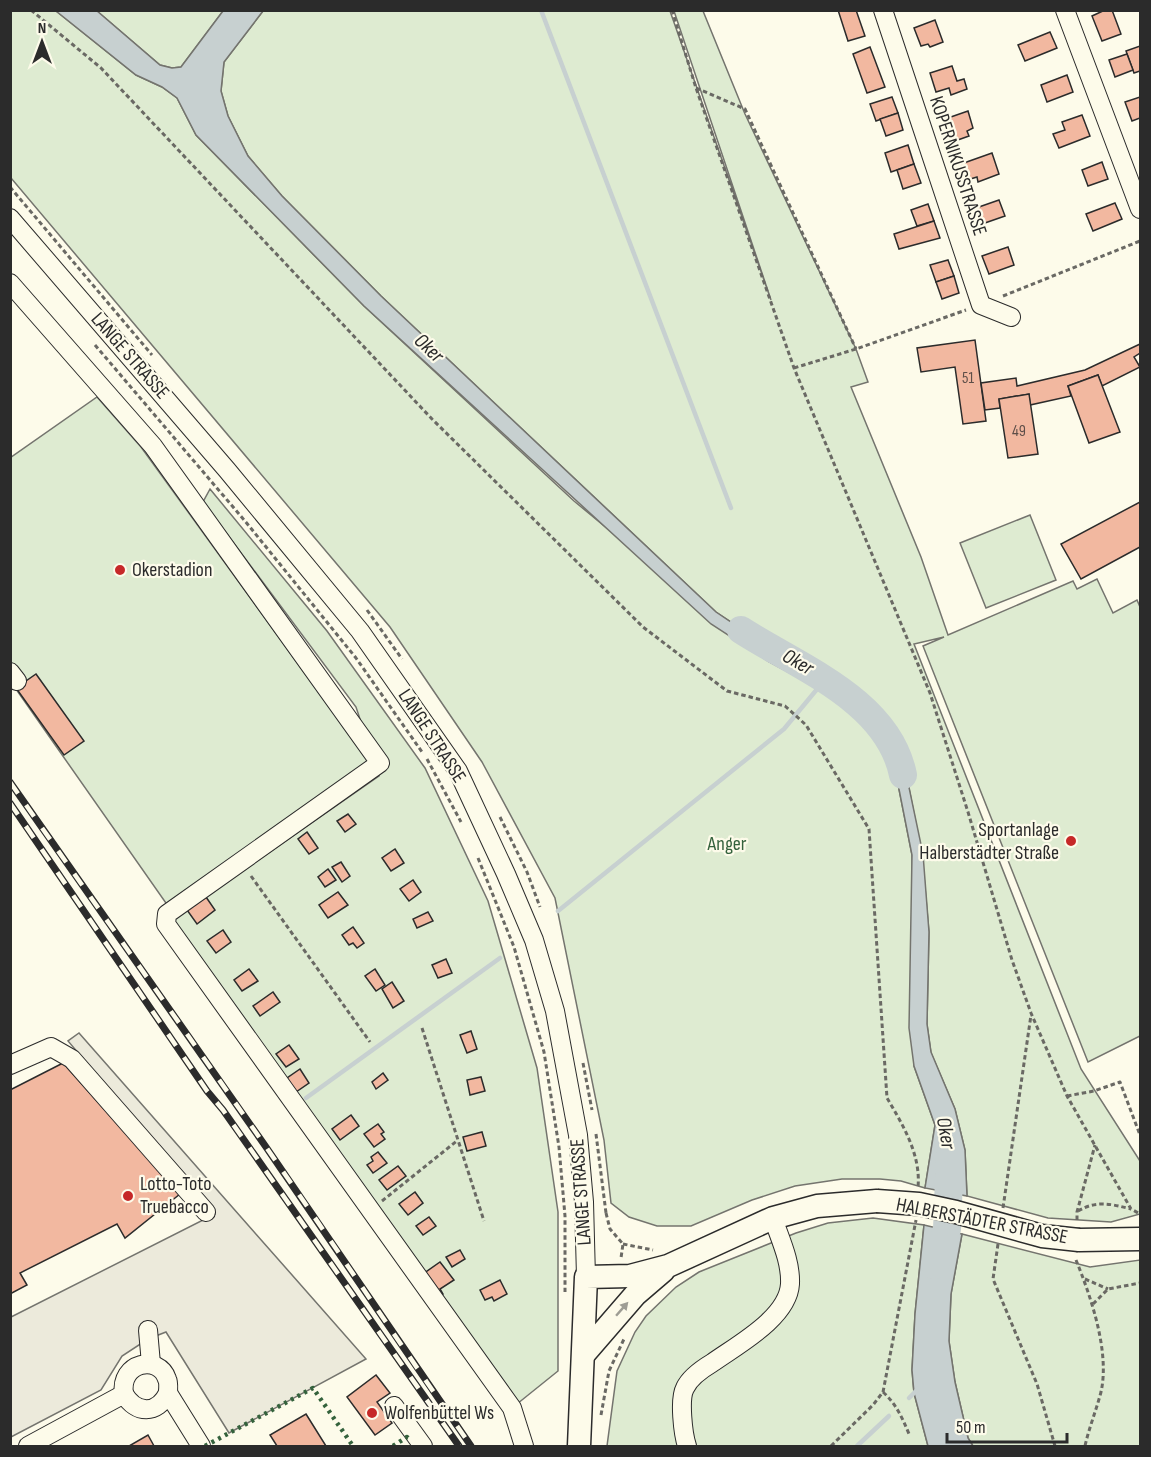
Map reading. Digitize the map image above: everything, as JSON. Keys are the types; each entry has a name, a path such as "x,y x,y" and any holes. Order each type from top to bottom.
{"main road":[{"name":"HALBERSTÄDTER STRASSE","path":"586,1277 630,1276 668,1266 773,1218 817,1206 877,1201 919,1204 1042,1236 1079,1240 1140,1239"},
{"path":"584,1354 624,1306 668,1266"},
{"name":"LANGE STRASSE","path":"579,1446 586,1277"}],"street":[{"name":"KOPERNIKUSSTRASSE","path":"883,10 981,305"},
{"path":"1065,10 1140,209"},
{"name":"LANGE STRASSE","path":"10,218 227,470 360,631 458,771 534,940 555,1011 578,1135 586,1277"},
{"path":"10,283 153,446 380,764 167,914 166,924 512,1408 524,1446"},
{"path":"981,305 1011,317"},
{"path":"10,1065 51,1047 72,1059 206,1212"},
{"path":"687,1446 682,1403 684,1388 697,1373 770,1320 786,1301 790,1284 787,1256 773,1218"},
{"path":"148,1330 151,1364"},
{"path":"151,1364 162,1370 168,1380 168,1393 164,1401 155,1408 145,1410 135,1407 124,1394 125,1377 136,1366 151,1364"},
{"path":"168,1393 201,1446"},
{"path":"28,1446 124,1394"},
{"path":"394,1406 423,1446"}],"path":[{"path":"31,10 101,68 432,419 643,627 727,691 785,706 806,726 869,829 887,1098 903,1125 920,1171 918,1191"},
{"path":"672,10 696,88 794,368 930,693 1012,960 1031,1013 1067,1096 1131,1209"},
{"path":"696,88 745,109 856,349"},
{"path":"794,368 981,305 1140,241"},
{"path":"241,862 370,1042"},
{"path":"422,1028 484,1221"},
{"path":"1067,1096 1094,1091 1120,1082 1140,1135"},
{"path":"372,1210 458,1140"},
{"path":"1077,1212 1090,1204 1114,1204 1140,1214"},
{"path":"831,1446 873,1405 883,1392 915,1232 916,1212"},
{"path":"565,1216 606,1213 610,1229 623,1244 619,1276"},
{"path":"1084,1279 1108,1288 1140,1283"},
{"path":"1084,1446 1101,1391 1102,1359 1093,1304 1108,1288"},
{"path":"601,1415 609,1371 633,1318 624,1306"},
{"path":"883,1392 902,1416 909,1434"}],"green space":[{"name":"Anger","path":"10,11 56,11 136,75 162,87 177,98 196,135 364,306 574,501 768,661 818,688 853,714 881,744 896,774 912,855 914,1066 935,1125 925,1188 901,1181 880,1179 842,1179 795,1186 752,1200 691,1226 657,1226 629,1217 611,1203 604,1140 555,898 482,762 390,627 11,178"},
{"path":"97,11 223,11 181,67 172,68 160,65"},
{"path":"263,11 670,11 771,300 674,11 703,11 745,114 856,349 868,382 851,387 921,557 948,635 1073,581 1077,589 1097,579 1113,613 1137,600 1140,607 1140,1036 1088,1062 923,646 944,637 914,644 1081,1069 1140,1161 1140,1214 1111,1222 1048,1218 967,1196 965,1150 955,1109 931,1053 927,1024 929,932 922,854 906,773 830,681 777,653 716,612 381,296 282,196 248,156 228,116 221,91 224,62"},
{"name":"Okerstadion","path":"97,397 141,447 370,763 168,906 11,682 10,458"},
{"path":"210,489 327,631 425,768 488,901 537,1068 558,1212 558,1371 512,1408 166,924 379,776 356,707 203,502"},
{"path":"1030,515 1056,580 986,608 960,543"},
{"path":"873,1218 924,1225 912,1370 914,1393 928,1446 607,1446 617,1371 635,1332 646,1316 676,1287 699,1272 796,1233 828,1223"},
{"path":"962,1234 1090,1267 1140,1260 1140,1446 973,1446 968,1438 955,1382 949,1341 951,1294"}],"shaded area":[{"path":"79,1033 366,1359 229,1433 166,1332 148,1339 122,1356 101,1390 11,1437 11,1317 215,1214 68,1041"}],"water":[{"path":"56,11 97,11 160,65 172,68 181,67 223,11 263,11 224,62 221,91 228,116 248,156 282,196 381,296 716,612 777,653 830,681 891,742 906,773 923,854 929,932 927,1024 931,1052 955,1109 965,1150 967,1196 925,1188 935,1125 914,1066 909,1028 912,855 896,774 881,744 853,714 818,688 768,661 711,624 364,306 196,135 177,98 162,87 136,75"},
{"path":"924,1225 962,1234 951,1294 949,1341 955,1382 968,1438 973,1446 928,1446 914,1393 912,1370 915,1314"}],"building":[{"path":"838,10 856,10 865,36 848,41"},
{"path":"1105,10 1112,10 1121,34 1102,41 1092,16"},
{"path":"935,20 943,42 930,47 928,44 921,46 914,28"},
{"path":"1050,32 1057,48 1025,61 1018,45"},
{"path":"1140,46 1140,71 1134,73 1126,51"},
{"path":"870,47 885,87 867,93 853,54"},
{"path":"1127,54 1133,70 1115,77 1109,60"},
{"path":"952,66 957,81 964,79 967,89 951,95 949,88 936,92 930,73"},
{"path":"1067,75 1073,92 1047,102 1041,85"},
{"path":"892,97 898,113 876,121 870,104"},
{"path":"1140,97 1140,118 1132,121 1125,102"},
{"path":"968,111 973,128 967,131 969,136 955,141 945,119"},
{"path":"898,113 903,130 886,136 880,119"},
{"path":"1082,115 1090,136 1059,148 1053,134 1065,130 1062,122"},
{"path":"908,145 914,164 891,172 885,153"},
{"path":"992,153 999,174 978,182 977,177 967,180 961,164"},
{"path":"1102,162 1108,179 1088,186 1082,170"},
{"path":"914,164 921,183 903,189 897,170"},
{"path":"999,200 1005,216 982,224 976,208"},
{"path":"1115,203 1122,219 1093,231 1086,214"},
{"path":"928,204 934,221 917,226 911,210"},
{"path":"934,221 940,238 899,249 894,234"},
{"path":"1008,247 1014,265 989,274 982,256"},
{"path":"948,260 954,276 936,282 930,265"},
{"path":"954,276 959,293 942,299 936,282"},
{"path":"975,340 986,421 963,424 955,367 921,372 917,348"},
{"path":"1140,344 1140,353 1134,357 1140,367 1102,386 1098,375 1068,386 1071,396 1030,405 1029,394 999,399 1000,408 985,410 981,383 1016,378 1017,386 1085,370"},
{"path":"1098,375 1120,432 1089,443 1068,386"},
{"path":"1029,394 1038,454 1008,458 999,399"},
{"path":"1140,502 1140,547 1081,579 1061,544"},
{"path":"36,674 84,741 64,755 16,688"},
{"path":"348,814 356,824 345,832 337,821"},
{"path":"307,832 318,848 309,854 298,839"},
{"path":"395,849 404,863 391,871 382,858"},
{"path":"341,862 350,876 342,882 332,867"},
{"path":"328,869 336,880 325,887 318,877"},
{"path":"413,880 421,892 409,901 400,889"},
{"path":"338,892 348,905 328,918 319,905"},
{"path":"206,897 215,910 197,924 187,910"},
{"path":"428,912 433,921 417,928 413,919"},
{"path":"353,927 364,943 357,948 353,943 349,945 342,935"},
{"path":"223,930 231,942 216,953 207,941"},
{"path":"446,959 452,973 438,978 432,965"},
{"path":"249,969 258,981 242,991 234,980"},
{"path":"375,969 385,985 376,991 365,976"},
{"path":"392,982 404,1001 393,1008 382,989"},
{"path":"273,992 280,1002 260,1016 253,1006"},
{"path":"471,1031 477,1049 467,1053 460,1035"},
{"path":"289,1045 299,1059 286,1067 276,1054"},
{"path":"63,1063 180,1194 125,1238 117,1224 20,1273 27,1285 10,1294 10,1090"},
{"path":"300,1069 309,1083 296,1092 287,1078"},
{"path":"383,1073 388,1080 376,1089 372,1082"},
{"path":"481,1077 485,1091 470,1095 467,1080"},
{"path":"351,1115 359,1126 340,1140 332,1129"},
{"path":"378,1124 384,1132 381,1134 385,1139 374,1147 364,1134"},
{"path":"482,1132 486,1146 467,1151 463,1137"},
{"path":"378,1152 387,1163 373,1173 367,1165 373,1161 371,1157"},
{"path":"398,1166 406,1176 387,1190 379,1180"},
{"path":"415,1192 423,1203 408,1215 399,1204"},
{"path":"429,1217 436,1226 423,1235 416,1226"},
{"path":"460,1250 465,1259 452,1267 446,1257"},
{"path":"440,1262 454,1280 440,1289 443,1294 437,1299 420,1276"},
{"path":"500,1280 507,1294 494,1301 492,1297 485,1300 480,1290"},
{"name":"Wolfenbüttel Ws","path":"376,1375 390,1393 377,1402 392,1423 375,1435 347,1397"},
{"path":"306,1414 326,1446 277,1446 270,1435"},
{"path":"148,1435 154,1446 129,1446"}],"waterway":[{"path":"541,10 731,508"},
{"name":"Oker","path":"741,630 813,672 860,706 879,726 894,749 903,775"},
{"path":"558,911 784,729 818,688 823,677"},
{"path":"306,1098 500,958"},
{"name":"Oker","path":"935,1265 947,1229 950,1154"},
{"path":"909,1398 918,1389"},
{"path":"857,1446 889,1416"}],"railway":[{"path":"10,782 266,1147 471,1446"},
{"path":"10,803 207,1091 223,1110 459,1446"}],"hedge":[{"path":"205,1446 313,1388 353,1446"},
{"path":"393,1446 407,1437 409,1439"}],"place":[{"name":"Okerstadion","path":"120,570"},
{"name":"Sportanlage Halberstädter Straße","path":"1071,841"},
{"name":"Lotto-Toto Truebacco","path":"128,1196"},
{"name":"Wolfenbüttel Ws","path":"372,1413"}]}
